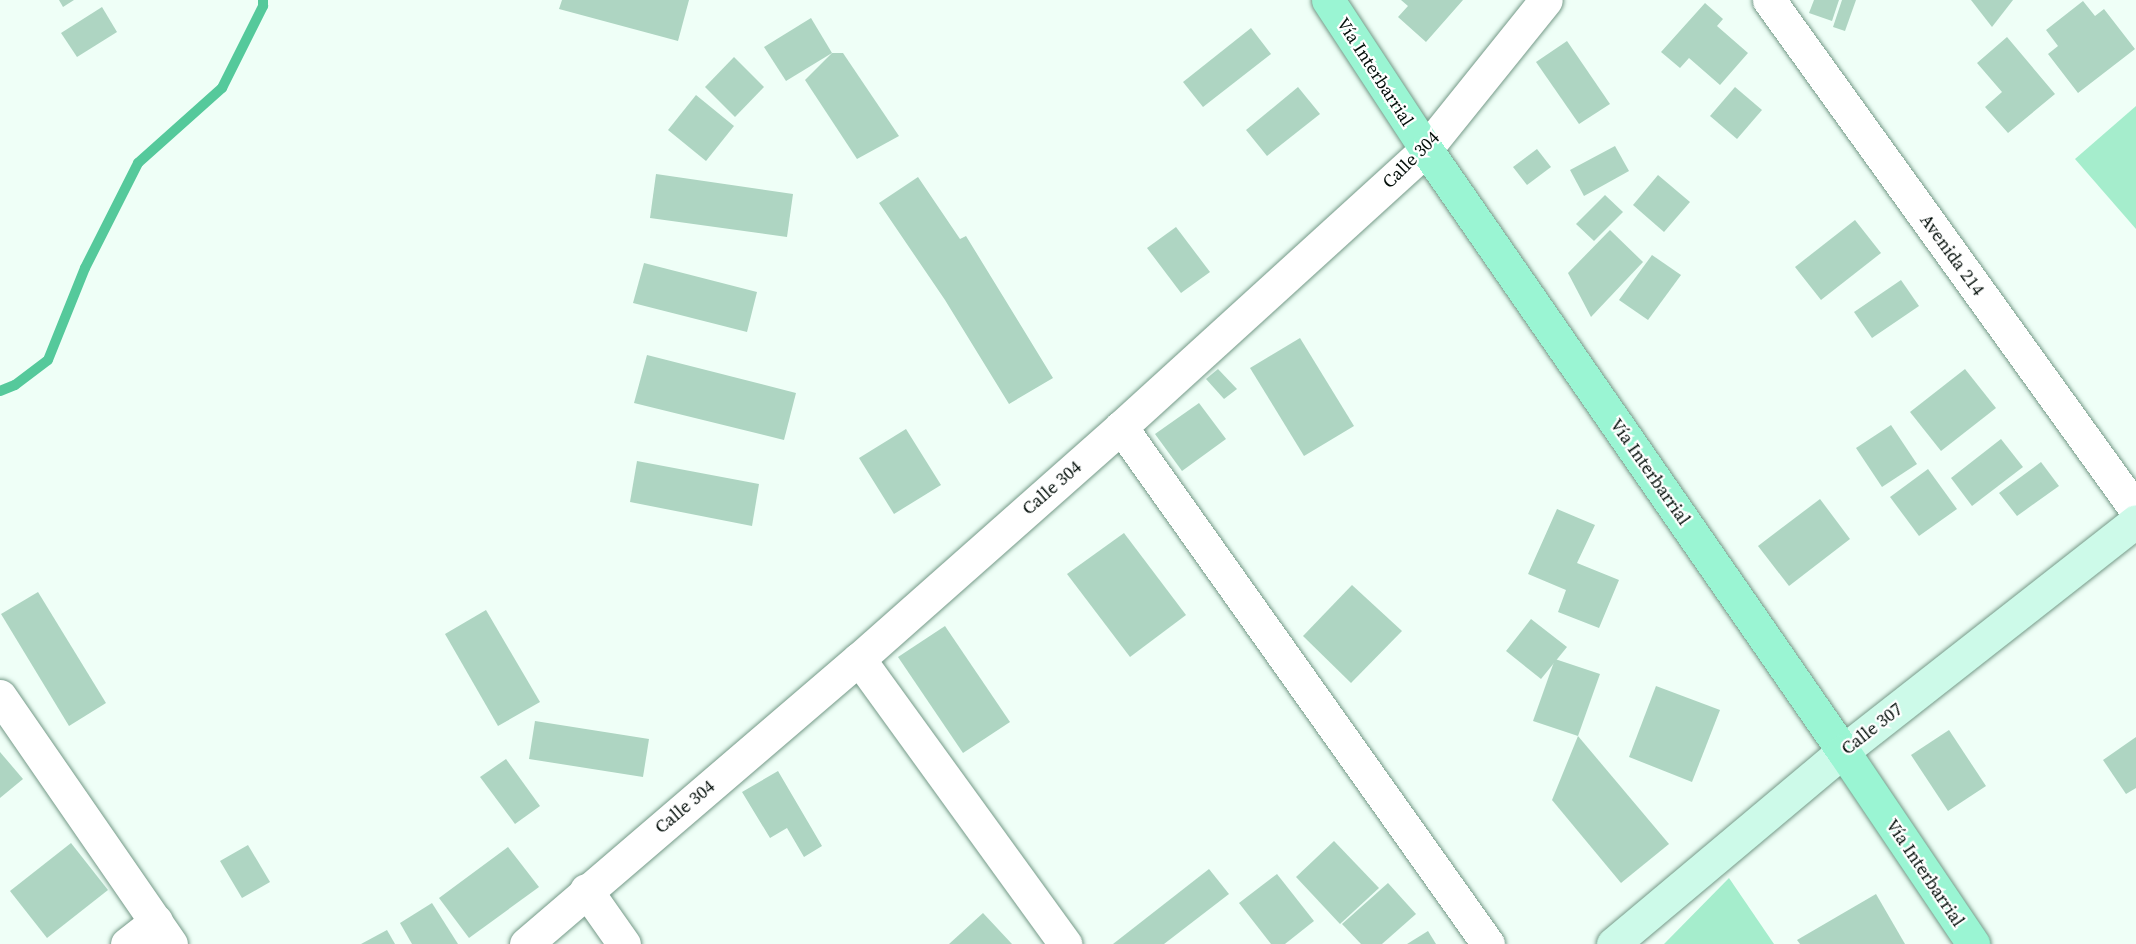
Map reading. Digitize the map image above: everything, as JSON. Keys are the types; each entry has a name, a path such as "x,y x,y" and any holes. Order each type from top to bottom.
{"main road":[{"name":"Vía Interbarrial","path":"1328,0 1426,149 1844,752 1973,944"}],"street":[{"name":"Calle 304","path":"525,944 859,659 1121,427 1426,149 1546,0"},
{"name":"Avenida 214","path":"1769,0 2136,510"},
{"path":"1121,427 1488,944"},
{"name":"Calle 307","path":"1613,944 1844,752 2136,521"},
{"path":"859,659 1065,944"},
{"path":"0,696 163,933 127,944"},
{"path":"586,890 624,944"}],"green space":[{"path":"2136,106 2136,229 2075,159"},
{"path":"1729,878 1774,944 1664,944"}],"building":[{"path":"59,0 74,0 63,7"},
{"path":"562,0 689,0 678,41 559,9"},
{"path":"1401,0 1463,0 1426,42 1398,17 1408,6"},
{"path":"1814,0 1839,0 1832,21 1809,13"},
{"path":"1842,0 1856,0 1845,31 1833,27"},
{"path":"1971,0 2013,0 1992,27"},
{"path":"2083,1 2095,16 2104,9 2135,49 2078,93 2048,54 2058,46 2046,30"},
{"path":"1705,3 1723,19 1717,26 1748,53 1720,85 1689,58 1680,68 1661,52"},
{"path":"102,7 117,32 77,57 61,33"},
{"path":"811,18 832,53 786,81 764,47"},
{"path":"1251,28 1271,54 1203,107 1183,82"},
{"path":"2007,37 2055,94 2008,133 1985,107 2002,92 1977,63"},
{"path":"1567,41 1610,104 1579,124 1536,62"},
{"path":"832,53 843,53 899,136 857,159 805,80"},
{"path":"734,57 764,87 735,117 705,87"},
{"path":"1298,87 1320,114 1267,156 1246,130"},
{"path":"1735,87 1762,110 1737,139 1710,116"},
{"path":"696,95 734,126 706,161 668,130"},
{"path":"1615,146 1629,171 1584,196 1570,170"},
{"path":"1537,149 1551,167 1527,185 1513,167"},
{"path":"656,174 793,194 787,237 650,218"},
{"path":"1658,175 1690,202 1664,232 1633,205"},
{"path":"918,177 960,239 966,236 1053,378 1009,404 945,300 879,203"},
{"path":"1605,195 1623,212 1594,241 1576,224"},
{"path":"1855,220 1881,253 1821,300 1795,267"},
{"path":"1176,227 1210,272 1181,293 1147,248"},
{"path":"1610,230 1643,262 1591,317 1568,273"},
{"path":"1652,255 1681,275 1648,320 1619,300"},
{"path":"644,263 757,292 747,332 633,303"},
{"path":"1901,280 1919,306 1872,338 1854,312"},
{"path":"1300,338 1354,426 1304,456 1250,368"},
{"path":"647,355 796,393 784,440 634,403"},
{"path":"1218,369 1237,389 1224,399 1206,379"},
{"path":"1965,369 1996,408 1941,451 1910,412"},
{"path":"1199,403 1226,439 1182,471 1155,434"},
{"path":"1891,425 1917,464 1882,487 1856,448"},
{"path":"906,429 941,485 894,514 859,458"},
{"path":"2001,439 2023,467 1972,506 1951,478"},
{"path":"637,461 759,484 752,526 630,502"},
{"path":"2041,462 2059,486 2017,516 1999,493"},
{"path":"1928,469 1957,509 1919,536 1890,497"},
{"path":"1820,499 1850,539 1789,586 1758,546"},
{"path":"1557,509 1595,525 1577,563 1619,580 1599,628 1558,612 1566,590 1528,574"},
{"path":"1124,533 1186,615 1130,657 1067,574"},
{"path":"1352,585 1402,631 1351,683 1303,636"},
{"path":"38,592 106,703 69,726 1,614"},
{"path":"486,610 540,702 498,726 445,634"},
{"path":"1531,619 1567,647 1541,679 1506,651"},
{"path":"945,626 1010,722 963,753 898,657"},
{"path":"1555,659 1600,674 1578,736 1533,721"},
{"path":"1656,686 1720,710 1692,782 1629,757"},
{"path":"535,721 649,739 643,777 529,759"},
{"path":"1949,730 1986,786 1948,811 1911,755"},
{"path":"1578,736 1669,844 1621,883 1552,800"},
{"path":"2136,737 2136,788 2126,794 2103,760"},
{"path":"0,752 23,779 0,798"},
{"path":"506,759 540,806 515,824 480,777"},
{"path":"778,771 822,846 804,857 787,828 770,838 742,792"},
{"path":"1334,841 1379,888 1340,924 1296,877"},
{"path":"71,843 108,890 47,938 10,891"},
{"path":"248,845 270,882 242,898 220,861"},
{"path":"508,847 539,887 469,938 439,898"},
{"path":"1209,869 1229,894 1164,944 1113,944"},
{"path":"1277,874 1314,921 1285,944 1271,944 1239,903"},
{"path":"1388,883 1416,914 1382,944 1361,944 1342,924"},
{"path":"1876,894 1905,944 1800,944 1797,940"},
{"path":"432,903 458,944 412,944 400,923"},
{"path":"983,913 1012,944 949,944"},
{"path":"387,930 395,944 361,944"},
{"path":"1428,931 1436,944 1407,944"}],"waterway":[{"path":"0,391 15,385 48,360 85,268 138,163 222,88 263,6 263,0"}]}
